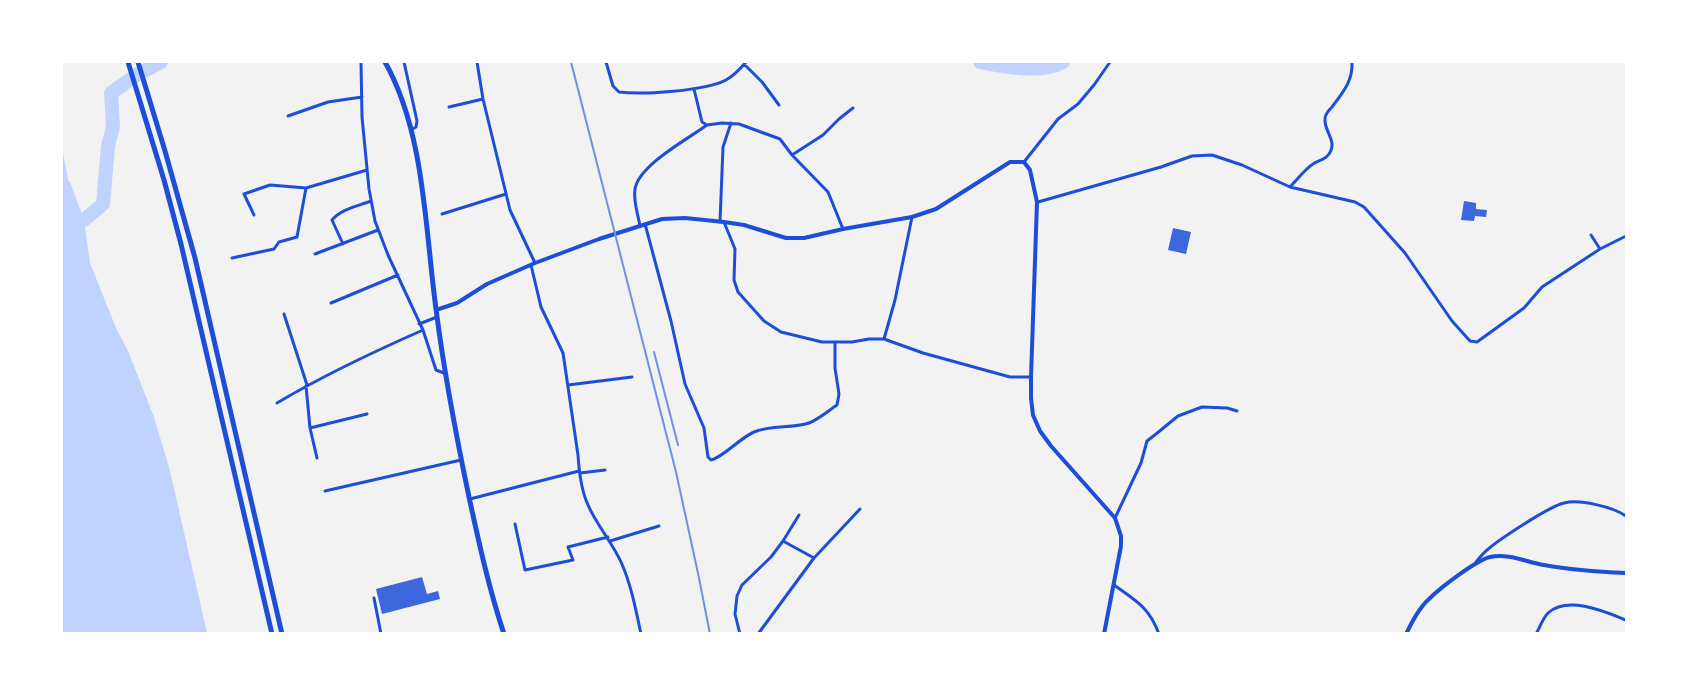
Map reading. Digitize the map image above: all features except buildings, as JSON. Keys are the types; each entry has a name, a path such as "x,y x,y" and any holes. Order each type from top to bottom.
{"highway":[{"path":"128,62 181,244 272,633"},
{"path":"138,62 195,258 282,633"},
{"path":"385,62 397,87 411,130 446,374 461,460 489,586 504,633"}],"street":[{"path":"361,62 367,170 378,230 423,330 436,370 446,374"},
{"path":"404,62 417,121 416,127 411,130"},
{"path":"477,62 483,99 510,210 533,264 541,307 563,353 579,472 588,505 621,562 641,633"},
{"path":"606,62 613,86 619,92 630,93 694,89 726,80 745,63 779,105"},
{"path":"1023,162 1059,119 1078,104 1110,62"},
{"path":"1290,187 1313,164 1326,158 1330,152 1332,142 1325,119 1349,82 1352,62"},
{"path":"694,89 702,122 707,125"},
{"path":"288,116 328,102 362,97"},
{"path":"449,107 483,99"},
{"path":"792,155 823,135 839,118 854,108"},
{"path":"731,123 723,147 722,222 735,249 734,280 738,292 764,321 781,332 822,342 884,339 924,353 1010,377 1031,377"},
{"path":"835,342 834,368 839,394 837,405 810,423 769,426 753,432 736,442 717,459 708,458 704,428 686,384 672,321 640,226 635,190 638,180 665,153 707,125 739,124 780,139 792,155 828,192 843,229"},
{"path":"1037,202 1192,156 1212,155 1226,159 1290,187 1355,202 1364,207 1405,253 1452,321 1470,341 1478,342 1524,308 1542,287 1600,249 1626,236"},
{"path":"419,324 487,284 533,264 599,239 662,219 685,218 722,222 744,225 786,238 804,238 912,217 943,206 1010,162 1023,162 1030,170 1037,202 1031,377 1033,415 1040,431 1051,446 1115,518 1121,536 1104,633"},
{"path":"254,215 244,194 270,185 306,188 367,170"},
{"path":"232,258 274,249 279,242 297,237 306,188"},
{"path":"442,214 506,194"},
{"path":"343,244 332,220 351,208 371,201"},
{"path":"884,339 895,300 912,217"},
{"path":"315,254 378,230"},
{"path":"1591,235 1600,249"},
{"path":"331,303 398,275"},
{"path":"284,314 306,386 310,429 317,458"},
{"path":"277,403 380,349 423,330"},
{"path":"568,385 632,377"},
{"path":"1115,518 1141,463 1147,441 1179,416 1202,407 1227,408 1237,411"},
{"path":"310,429 367,414"},
{"path":"325,491 461,460"},
{"path":"469,499 579,472 605,470"},
{"path":"1407,633 1428,600 1476,562 1484,552 1514,531 1563,503 1592,504 1626,516"},
{"path":"759,633 814,558 860,509"},
{"path":"740,633 735,614 737,596 742,585 771,557 799,516"},
{"path":"515,524 525,570 573,560 568,547 659,526"},
{"path":"783,541 814,558"},
{"path":"1476,562 1490,557 1503,556 1542,565 1626,573"},
{"path":"1114,585 1145,607 1154,619 1159,633"},
{"path":"374,598 381,633"},
{"path":"1536,633 1550,611 1569,605 1594,608 1626,620"}],"water":[{"path":"62,147 68,180 84,220 90,263 154,417 170,471 207,633 62,633"}],"waterway":[{"path":"84,220 103,204 108,146 113,127 111,93 138,74 161,62"},
{"path":"980,62 1033,69 1054,66 1063,62"}],"railway":[{"path":"571,62 676,472 710,634"},
{"path":"654,352 678,445"}]}
